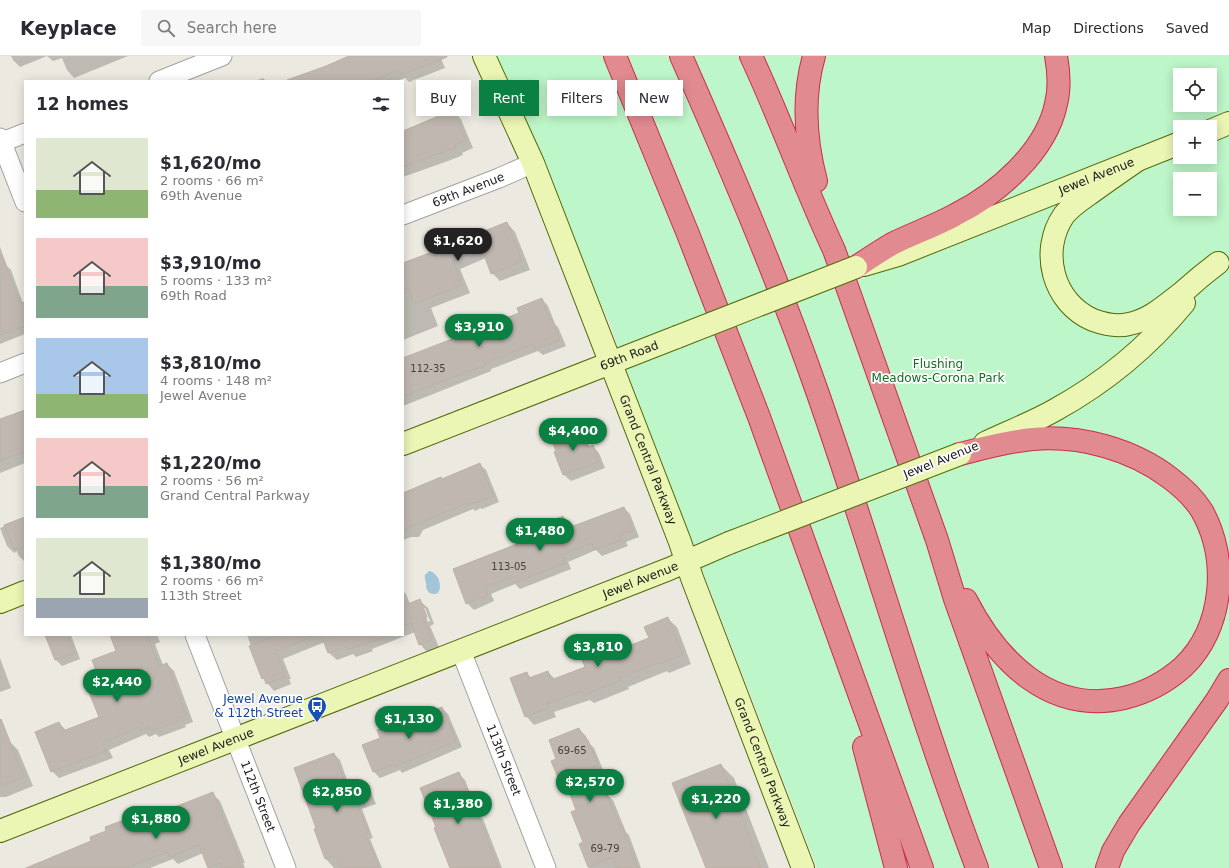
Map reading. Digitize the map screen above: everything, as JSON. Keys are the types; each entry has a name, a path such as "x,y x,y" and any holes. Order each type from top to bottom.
{"highway":[{"path":"615,56 736,356 827,602 922,868"},
{"path":"680,56 750,216 818,393 930,735 977,868"},
{"path":"751,56 768,93 814,208 834,250"},
{"path":"814,56 808,80 806,101 807,139 834,250 937,540 954,599 1051,868"},
{"path":"856,267 892,244 942,222 967,209 1000,186 1020,167 1043,138 1053,115 1058,86 1056,56"},
{"path":"937,540 973,614 998,650 1016,668 1036,683 1068,698 1090,701 1113,700 1133,696 1164,682 1183,666 1198,649 1210,628 1217,608 1220,585 1220,564 1216,542 1208,521 1194,500 1184,490 1152,466 1128,454 1113,449 1068,439 1033,439 960,454"},
{"path":"827,602 896,868"},
{"path":"1107,868 1113,851 1129,824 1217,700 1229,680"}],"street":[{"path":"161,80 222,56"},
{"name":"Grand Central Parkway","path":"484,56 533,163 680,542 686,562 803,868"},
{"path":"1217,128 1229,123"},
{"path":"24,134 1,141 24,199"},
{"name":"Jewel Avenue","path":"856,267 898,255 1173,146"},
{"path":"1139,159 1072,207 1060,221 1053,238 1051,256 1053,271 1064,297 1075,308 1090,318 1109,325 1127,325 1146,319 1162,308 1223,256"},
{"name":"69th Avenue","path":"404,216 533,163"},
{"name":"Jewel Avenue","path":"0,831 461,651 686,562 729,543 960,454 1054,410 1105,378 1133,356 1161,329 1223,256"},
{"name":"69th Road","path":"404,444 856,267"},
{"path":"0,373 24,363"},
{"path":"0,602 24,592"},
{"name":"112th Street","path":"195,636 286,868"},
{"name":"113th Street","path":"461,651 546,868"}],"green space":[{"name":"Flushing Meadows-Corona Park","path":"484,56 1229,56 1229,868 817,868 629,379 609,321 511,116 539,116 539,80 495,80"}],"water":[{"path":"429,571 435,574 439,580 440,587 438,593 430,593 426,587 425,575"}],"building":[{"path":"349,56 447,56 401,75 399,70 374,80 287,80"},
{"path":"439,116 456,116 466,140 455,145 456,147 404,167 404,131"},
{"path":"507,222 522,261 491,274 482,249 453,260 462,285 414,304 408,288 404,290 404,263 437,250 435,247 461,237 462,240"},
{"path":"1,254 20,303 24,302 24,326 0,335"},
{"path":"542,298 550,320 552,319 560,340 535,349 533,344 485,363 486,365 404,396 404,358 519,313 517,308"},
{"path":"24,410 24,451 0,461 0,419"},
{"path":"579,428 587,448 593,445 599,462 563,475 554,452 556,451 551,439"},
{"path":"480,463 493,496 468,505 467,503 404,530 404,493 441,477 442,479"},
{"path":"624,507 633,531 620,535 622,540 594,550 592,543 562,555 566,563 513,583 511,577 486,587 488,595 466,604 453,569 535,537 532,529 563,516 568,528"},
{"path":"24,517 24,547 14,549 4,525"},
{"path":"420,599 427,617 423,618 432,639 419,645 411,623 404,626 404,606"},
{"path":"668,617 683,655 620,678 621,680 584,695 582,691 546,704 548,708 525,717 510,678 527,672 529,678 548,671 551,680 585,667 577,648 607,636 613,652 649,638 644,627"},
{"path":"45,636 68,636 75,653 55,660"},
{"path":"110,636 147,636 159,666 167,663 186,715 179,718 179,720 151,731 149,727 141,731 139,727 103,743 106,751 51,772 35,732 59,722 63,731 99,717 86,685 99,679 92,660 116,651"},
{"path":"274,636 314,636 276,651 284,671 282,672 284,677 266,684 264,678 262,679 249,646"},
{"path":"321,636 385,637 347,650 346,647 328,653"},
{"path":"442,707 456,741 395,767 394,764 373,772 362,745 380,738 377,730"},
{"path":"1,719 24,777 0,786 0,720"},
{"path":"579,728 582,735 588,740 598,765 592,767 599,785 606,792 638,868 617,868 613,857 588,867 579,844 583,842 571,812 576,810 564,778 559,780 551,761 556,759 549,740"},
{"path":"334,753 347,788 364,781 371,798 357,803 368,832 365,833 379,868 341,868 335,856 325,859 314,829 316,828 294,768"},
{"path":"721,764 761,868 706,868 672,783"},
{"path":"459,772 475,812 477,812 498,868 450,868 434,828 436,827 420,788"},
{"path":"213,792 238,856 241,868 221,868 220,863 208,868 199,845 170,857 167,852 126,868 26,868 91,841 90,837 106,831 105,827 127,819 129,824"}],"place":[{"name":"Jewel Avenue & 112th Street","path":"317,723"}]}
